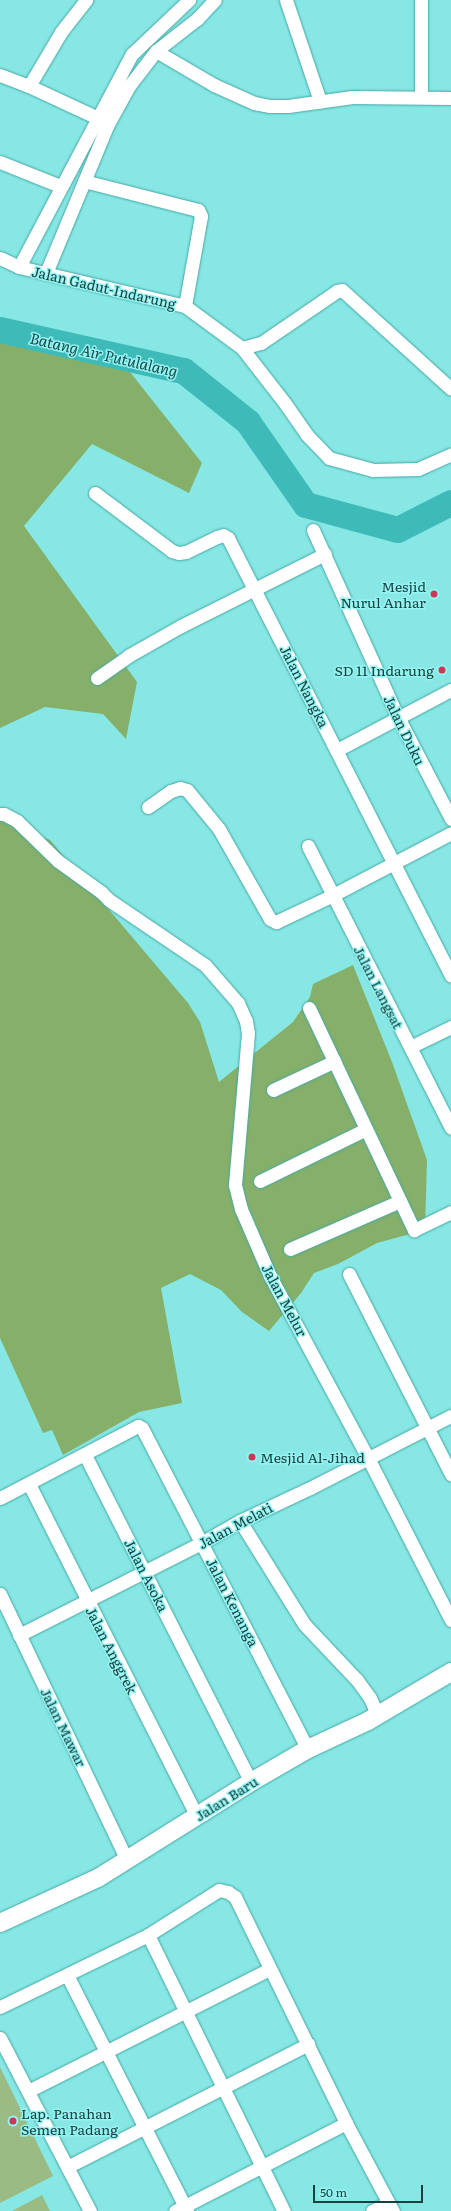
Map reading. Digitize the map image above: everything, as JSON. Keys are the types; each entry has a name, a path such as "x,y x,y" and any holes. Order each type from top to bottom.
{"street":[{"path":"30,86 61,32 86,0"},
{"path":"19,267 36,238 60,186 132,54 189,0"},
{"path":"46,273 108,124 129,86 156,51 197,19 215,0"},
{"path":"286,0 320,101"},
{"path":"421,0 421,97"},
{"path":"156,51 188,71 254,103 270,106 288,106 352,96 451,98"},
{"path":"0,75 30,86 98,118"},
{"path":"0,162 60,186"},
{"path":"84,181 198,210 201,216 185,306"},
{"name":"Jalan Gadut-Indarung","path":"0,258 19,267 185,306 242,348 284,402 306,434 329,458 373,470 418,469 451,454"},
{"path":"242,348 261,343 337,291 342,290 451,389"},
{"name":"Jalan Nangka","path":"95,493 172,551 179,553 186,552 223,535 228,538 256,589 451,975"},
{"name":"Jalan Duku","path":"313,530 398,717 451,819"},
{"path":"97,678 128,656 181,626 325,554"},
{"path":"337,750 451,690"},
{"path":"148,807 171,791 180,788 187,790 219,829 272,921 276,922 333,895 451,833"},
{"name":"Jalan Melur","path":"0,814 4,814 17,821 58,861 101,892 109,900 205,965 238,1003 246,1021 248,1034 235,1185 241,1209 270,1276 294,1318 368,1458 451,1620"},
{"name":"Jalan Langsat","path":"308,846 451,1128"},
{"path":"309,1008 335,1060 414,1230 451,1212"},
{"path":"410,1047 451,1027"},
{"path":"273,1090 335,1060"},
{"path":"260,1181 366,1129"},
{"path":"290,1249 400,1201"},
{"path":"349,1274 451,1474"},
{"name":"Jalan Melati","path":"19,1635 146,1571 240,1521 451,1416"},
{"name":"Jalan Kenanga","path":"85,1455 138,1426 142,1428 308,1749"},
{"path":"0,1498 85,1455"},
{"name":"Jalan Asoka","path":"85,1455 146,1571 251,1782"},
{"name":"Jalan Anggrek","path":"29,1484 197,1816"},
{"path":"240,1521 300,1618 361,1686 370,1698 378,1716"},
{"name":"Jalan Mawar","path":"0,1594 127,1860"},
{"name":"Jalan Baru","path":"0,1923 71,1892 127,1860 251,1782 308,1749 378,1716 451,1672"},
{"path":"0,2007 148,1935 219,1890 228,1892 235,1898 346,2122 390,2207 372,2211"},
{"path":"148,1935 284,2211"},
{"path":"28,2091 270,1968"},
{"path":"67,1975 107,2052 182,2209 346,2122"},
{"path":"0,2038 90,2211"},
{"path":"67,2167 223,2089 308,2044"}],"green space":[{"path":"0,327 130,372 202,463 189,493 92,444 24,526 137,682 126,739 103,714 45,707 0,728"},
{"path":"0,819 50,840 188,1003 200,1022 219,1082 293,1022 310,997 313,984 353,965 392,1062 427,1160 425,1230 377,1243 338,1264 314,1273 301,1293 269,1331 242,1312 221,1290 190,1274 161,1288 182,1403 139,1412 63,1455 52,1430 43,1433 0,1338"},
{"name":"Lap. Panahan Semen Padang","path":"0,2067 53,2176 0,2203"},
{"path":"42,2195 50,2211 12,2211"}],"waterway":[{"name":"Batang Air Putulalang","path":"0,330 184,371 248,422 306,505 398,530 451,503"}],"place":[{"name":"Mesjid Nurul Anhar","path":"434,594"},
{"name":"SD 11 Indarung","path":"442,670"},
{"name":"Mesjid Al-Jihad","path":"252,1457"},
{"name":"Lap. Panahan Semen Padang","path":"13,2121"}]}
